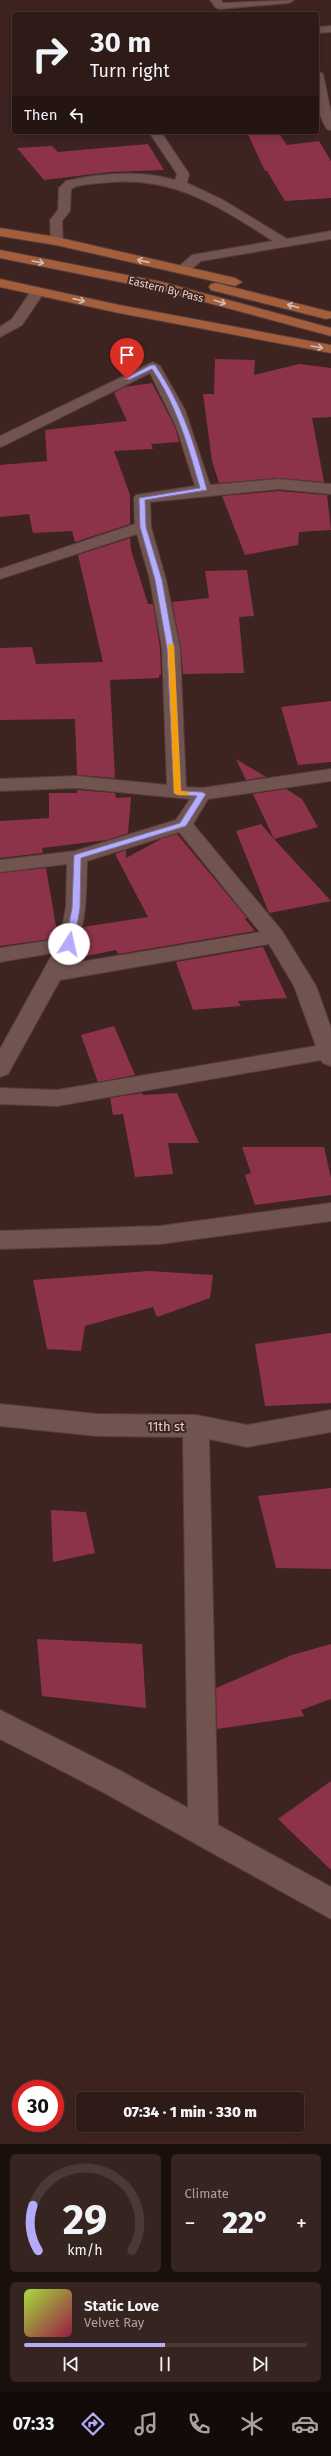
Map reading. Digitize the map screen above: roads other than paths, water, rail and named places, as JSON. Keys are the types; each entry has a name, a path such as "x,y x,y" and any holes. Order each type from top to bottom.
{"main road":[{"path":"0,232 56,241 331,305"},
{"name":"Eastern By Pass","path":"0,242 173,277 257,296 331,317"},
{"name":"Eastern By Pass","path":"0,254 162,286 331,332"},
{"path":"0,283 119,309 331,349"}],"street":[{"path":"219,7 289,0"},
{"path":"319,30 331,29"},
{"path":"319,84 326,117 331,126"},
{"path":"156,134 184,174 180,185"},
{"path":"56,241 56,220 64,210 65,188 70,184 120,177 146,178 180,185 206,195 285,243"},
{"path":"182,270 197,258 331,235"},
{"path":"0,333 17,322 38,291"},
{"path":"0,442 153,366 170,391 190,439 204,490"},
{"path":"178,793 171,648 158,580 143,527 142,498 204,490 279,484 331,489"},
{"path":"0,574 143,527"},
{"path":"0,785 77,782 178,793 202,794 331,775"},
{"path":"0,866 77,856 183,824 202,794"},
{"path":"0,1096 57,1098 330,1055 305,986 275,936 183,824"},
{"path":"0,1069 69,944 76,908 77,856"},
{"path":"53,974 275,936"},
{"path":"0,955 69,944"},
{"path":"0,1240 160,1235 331,1212"},
{"name":"11th st","path":"0,1415 97,1426 196,1426 247,1436 330,1422"},
{"path":"196,1426 203,1831"},
{"path":"0,1724 203,1831 331,1904"}]}
